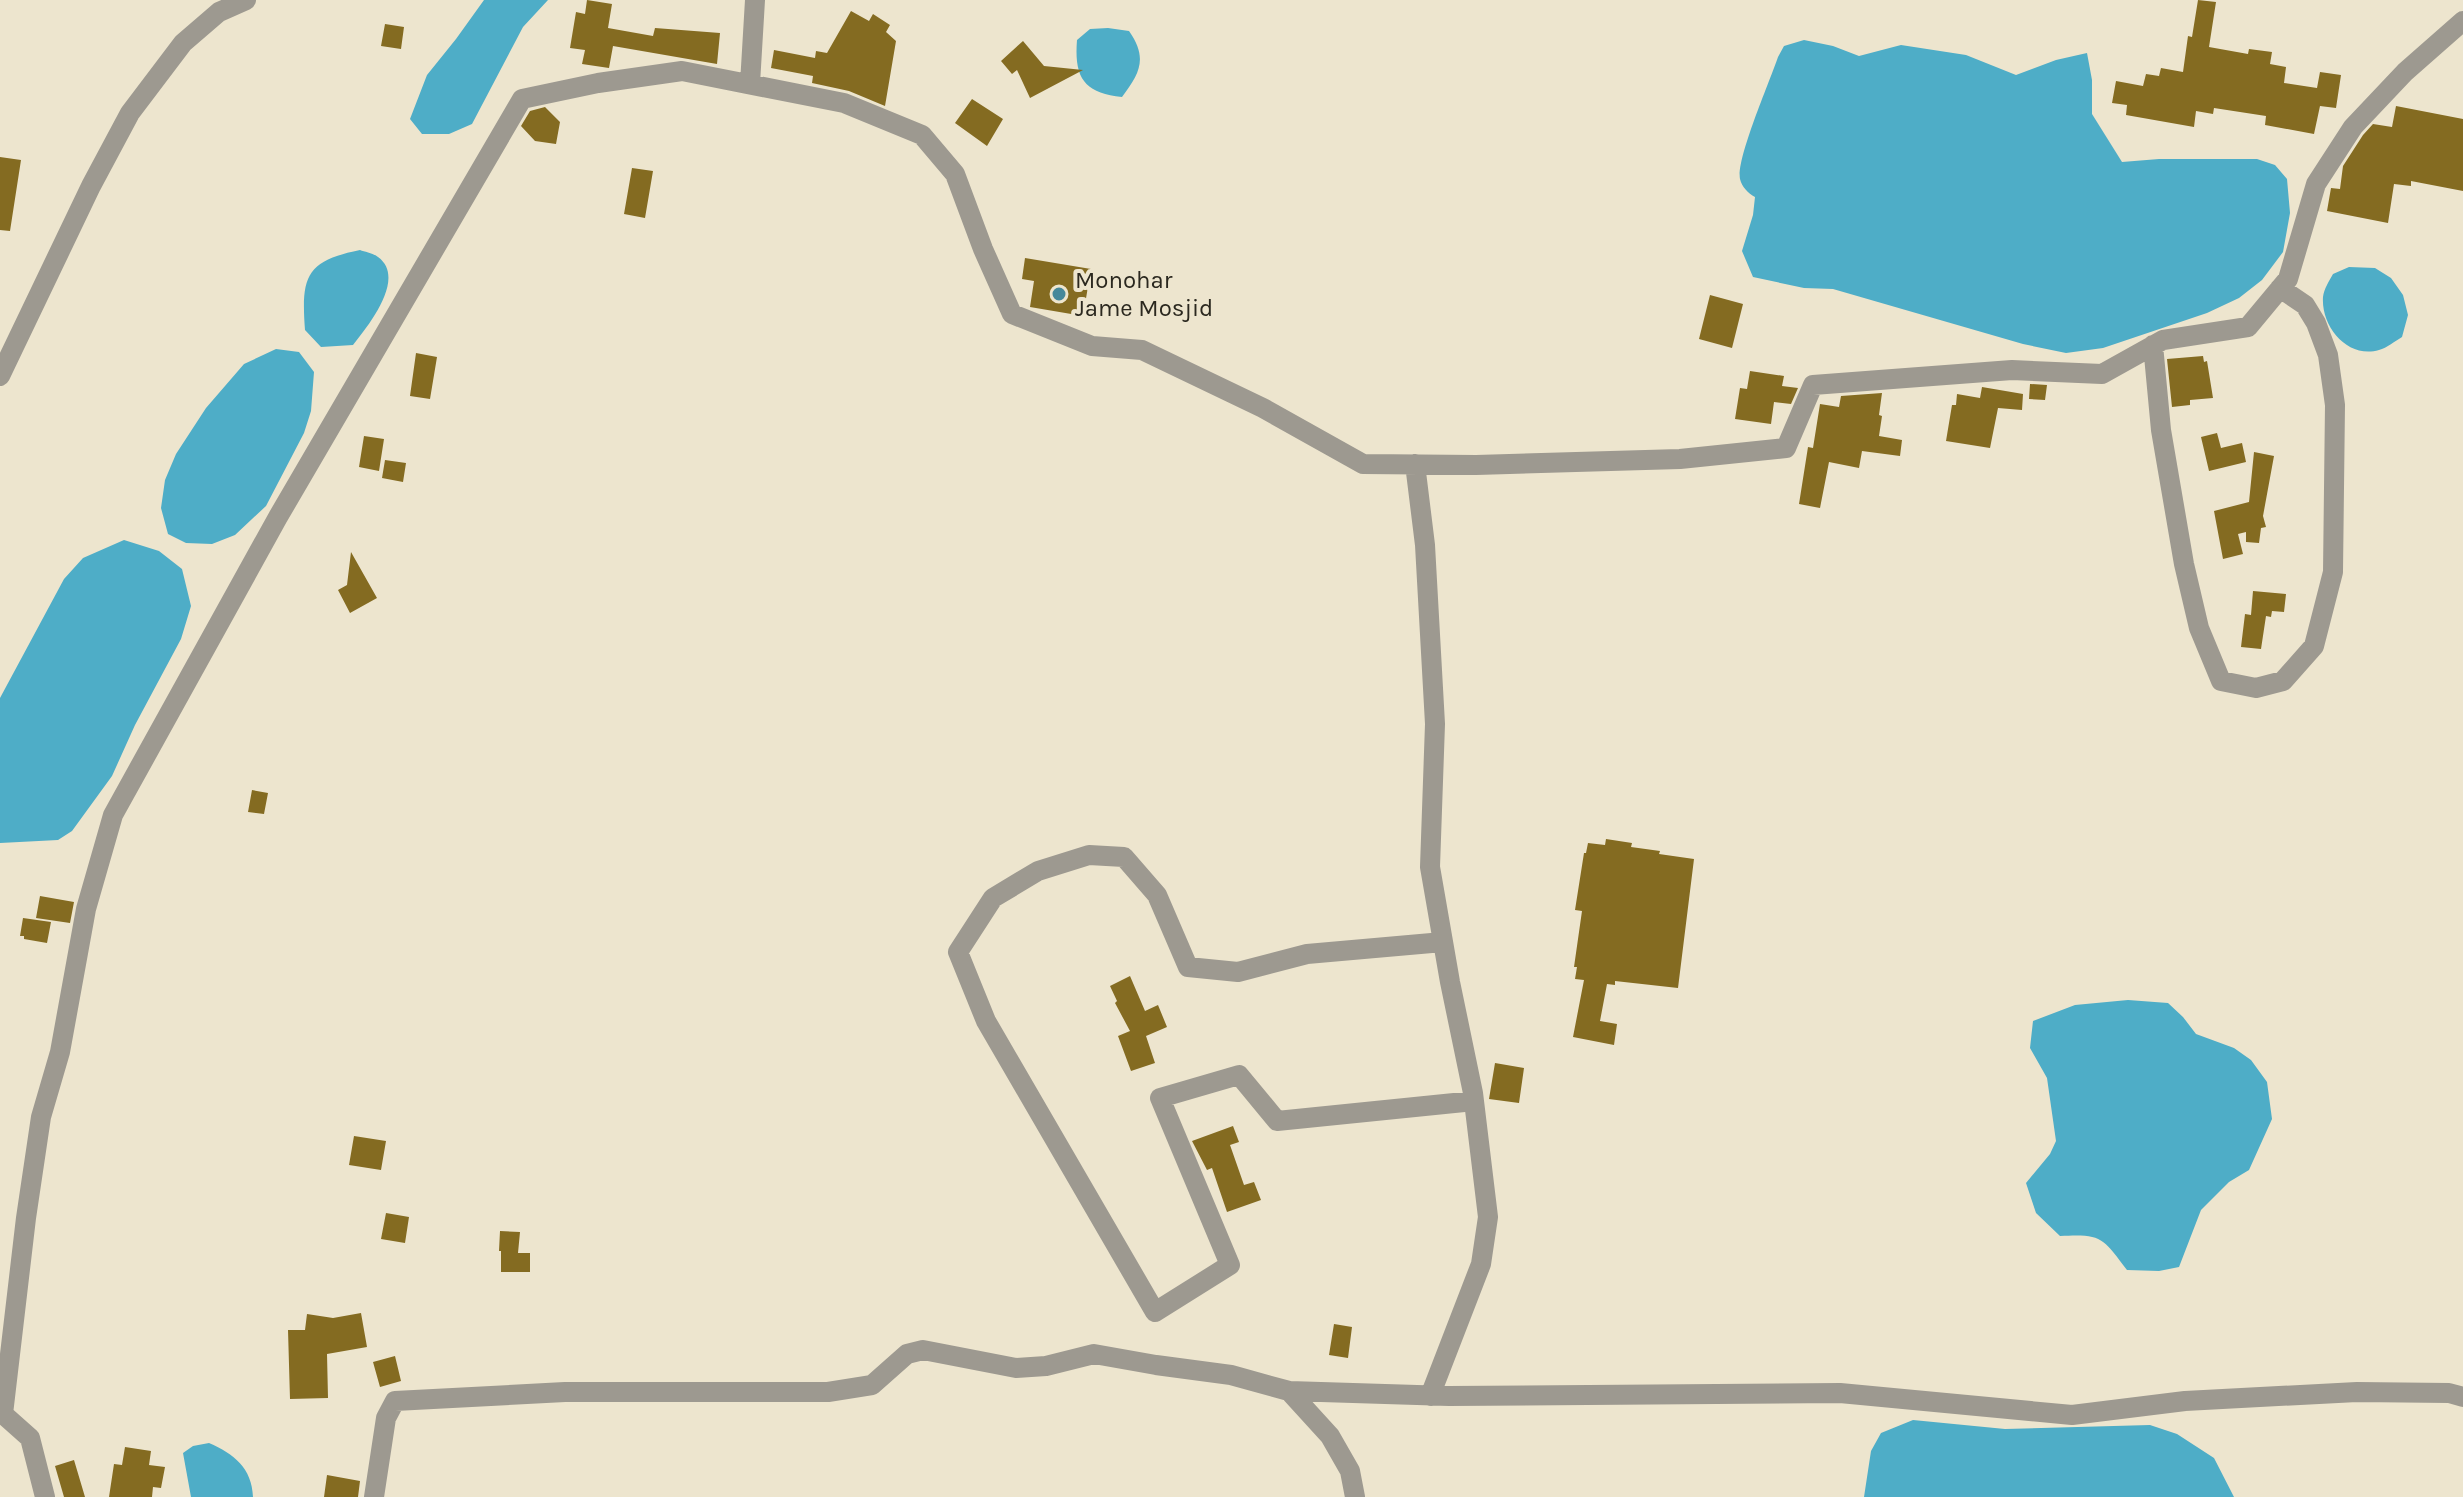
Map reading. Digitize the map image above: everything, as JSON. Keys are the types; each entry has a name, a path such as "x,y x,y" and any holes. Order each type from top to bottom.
{"street":[{"path":"0,376 91,186 130,113 183,43 219,12 246,0"},
{"path":"750,84 755,0"},
{"path":"45,1497 30,1438 2,1414 41,1117 60,1052 86,909 113,815 278,517 522,99 598,83 682,71 844,103 922,135 955,174 1012,314 1092,346 1142,350 1263,408 1363,464 1476,465 1680,459 1786,448 1813,385 2012,370 2102,374 2163,340 2248,327 2288,279 2316,184 2353,127 2405,72 2463,21"},
{"path":"2153,345 2161,430 2184,564 2199,628 2221,681 2256,688 2283,681 2314,646 2333,572 2335,405 2328,355 2316,323 2305,305 2280,288"},
{"path":"1415,464 1425,545 1435,724 1430,867 1474,1101 1488,1217 1481,1264 1430,1396"},
{"path":"1443,942 1307,954 1238,972 1188,967 1157,895 1124,857 1089,855 1038,871 993,898 958,952 986,1021 1155,1312 1230,1265 1160,1098 1239,1075 1277,1121 1474,1101"},
{"path":"374,1497 386,1418 395,1401 565,1392 828,1392 872,1385 907,1354 923,1350 1016,1368 1046,1366 1094,1354 1231,1375 1289,1391 1430,1396 1840,1393 2072,1415 2185,1401 2357,1392 2449,1393 2463,1397"},
{"path":"1289,1391 1330,1436 1350,1471 1355,1497"}],"water":[{"path":"484,0 548,0 523,27 472,124 449,134 422,134 410,119 427,75"},
{"path":"1090,29 1129,31 1140,57 1137,73 1122,97 1090,87 1077,64 1077,40"},
{"path":"1804,40 1859,56 1901,45 1966,55 2016,75 2056,60 2087,53 2092,80 2092,114 2122,162 2257,159 2275,165 2287,179 2290,213 2283,252 2262,280 2239,298 2207,313 2103,348 2066,353 2023,344 1833,289 1804,288 1753,277 1742,251 1755,197 1746,190 1740,179 1743,155 1778,57 1784,46"},
{"path":"360,250 376,256 386,266 387,289 382,302 353,345 321,347 305,330 306,284 318,266 342,254"},
{"path":"2349,267 2375,268 2391,278 2403,295 2408,315 2402,337 2382,349 2368,352 2347,345 2327,319 2323,297 2326,288 2333,274"},
{"path":"276,349 299,352 314,372 311,411 304,433 266,506 235,535 212,544 186,543 168,534 161,508 165,480 176,454 206,408 244,364"},
{"path":"124,540 159,551 182,569 191,606 181,639 112,776 72,831 58,840 0,843 0,698 64,579 83,558"},
{"path":"2128,1000 2168,1003 2196,1034 2234,1048 2251,1060 2267,1082 2272,1119 2249,1170 2229,1182 2201,1210 2179,1267 2159,1271 2127,1270 2106,1244 2093,1237 2060,1236 2036,1213 2026,1183 2050,1154 2056,1141 2047,1078 2030,1048 2033,1021 2075,1005"},
{"path":"1913,1420 2005,1429 2150,1425 2177,1434 2214,1458 2234,1497 1864,1497 1871,1451 1881,1433"},
{"path":"209,1443 240,1463 249,1478 253,1497 191,1497 183,1453 193,1446"}],"building":[{"path":"587,0 612,4 608,28 653,36 655,28 720,33 717,64 613,46 609,68 582,64 585,50 570,48 576,12 585,14"},
{"path":"2198,0 2216,2 2209,47 2248,54 2249,49 2272,52 2270,64 2286,67 2284,83 2317,88 2320,72 2341,75 2336,108 2320,106 2314,134 2265,125 2266,116 2214,108 2213,114 2196,111 2194,127 2126,115 2127,105 2112,103 2116,81 2143,86 2146,74 2159,76 2161,68 2183,72 2188,36 2192,37"},
{"path":"851,11 869,21 873,14 890,25 886,32 896,41 885,106 849,91 812,83 813,76 771,68 774,50 815,58 816,51 827,53"},
{"path":"385,24 404,27 401,49 381,46"},
{"path":"1023,41 1044,66 1083,70 1030,98 1017,70 1012,74 1001,61"},
{"path":"972,99 1003,119 987,146 955,123"},
{"path":"2396,106 2463,119 2463,191 2411,181 2411,186 2394,184 2388,223 2327,211 2331,188 2340,189 2343,166 2363,135 2373,124 2392,127"},
{"path":"545,107 560,122 556,144 535,141 521,126 530,111"},
{"path":"0,157 21,160 10,231 0,230"},
{"path":"632,168 653,171 645,218 624,214"},
{"name":"Monohar Jame Mosjid","path":"1025,258 1091,269 1083,316 1030,307 1034,281 1022,279"},
{"path":"1710,295 1743,304 1732,348 1699,339"},
{"path":"416,353 437,357 430,399 410,396"},
{"path":"2203,356 2204,362 2207,361 2213,398 2190,400 2190,405 2172,407 2167,359"},
{"path":"1750,371 1784,376 1782,386 1798,388 1791,404 1774,402 1771,424 1735,419 1740,388 1747,389"},
{"path":"2030,384 2047,385 2045,400 2029,399"},
{"path":"1982,387 2023,394 2022,410 1998,408 1990,448 1946,441 1957,394 1980,398"},
{"path":"1882,393 1879,436 1902,440 1900,456 1862,451 1859,468 1829,462 1820,508 1799,504 1808,447 1813,448 1820,404 1839,407 1841,396"},
{"path":"2217,433 2221,448 2242,443 2246,462 2209,471 2201,437"},
{"path":"364,436 384,439 379,471 359,467"},
{"path":"2254,452 2274,456 2263,516 2266,527 2261,528 2259,543 2246,542 2246,532 2238,534 2243,554 2223,559 2214,511 2249,502"},
{"path":"385,460 406,463 403,482 382,478"},
{"path":"351,552 377,598 350,613 338,590 347,585"},
{"path":"2253,591 2286,594 2284,612 2272,611 2271,617 2266,616 2261,649 2241,647 2245,614 2251,615"},
{"path":"252,790 268,793 264,814 248,812"},
{"path":"1606,839 1632,843 1631,847 1660,851 1659,854 1694,859 1678,988 1615,981 1615,985 1607,984 1600,1021 1617,1024 1614,1045 1573,1037 1584,980 1575,979 1577,967 1574,967 1582,911 1575,910 1584,853 1588,843 1605,845"},
{"path":"40,896 74,902 70,923 36,918"},
{"path":"23,918 51,922 47,943 20,936"},
{"path":"1130,976 1145,1011 1158,1005 1167,1027 1146,1036 1155,1063 1131,1071 1118,1036 1130,1031 1110,986"},
{"path":"1495,1063 1524,1068 1519,1103 1489,1099"},
{"path":"1233,1126 1239,1142 1230,1145 1244,1185 1254,1182 1261,1200 1227,1212 1212,1168 1207,1170 1192,1141"},
{"path":"354,1136 386,1141 381,1170 349,1165"},
{"path":"386,1213 409,1217 405,1243 381,1239"},
{"path":"500,1231 520,1232 518,1253 530,1253 530,1272 501,1272"},
{"path":"361,1313 367,1347 327,1354 328,1398 290,1399 288,1330 305,1330 307,1314 333,1318"},
{"path":"1334,1324 1352,1327 1348,1358 1329,1355"},
{"path":"395,1356 401,1381 380,1387 373,1362"},
{"path":"125,1447 151,1451 149,1465 165,1467 161,1488 153,1487 152,1497 109,1497 114,1464 122,1465"},
{"path":"74,1460 85,1497 64,1497 55,1466"},
{"path":"327,1475 360,1481 358,1497 324,1497"}],"place":[{"name":"Monohar Jame Mosjid","path":"1059,294"}]}
